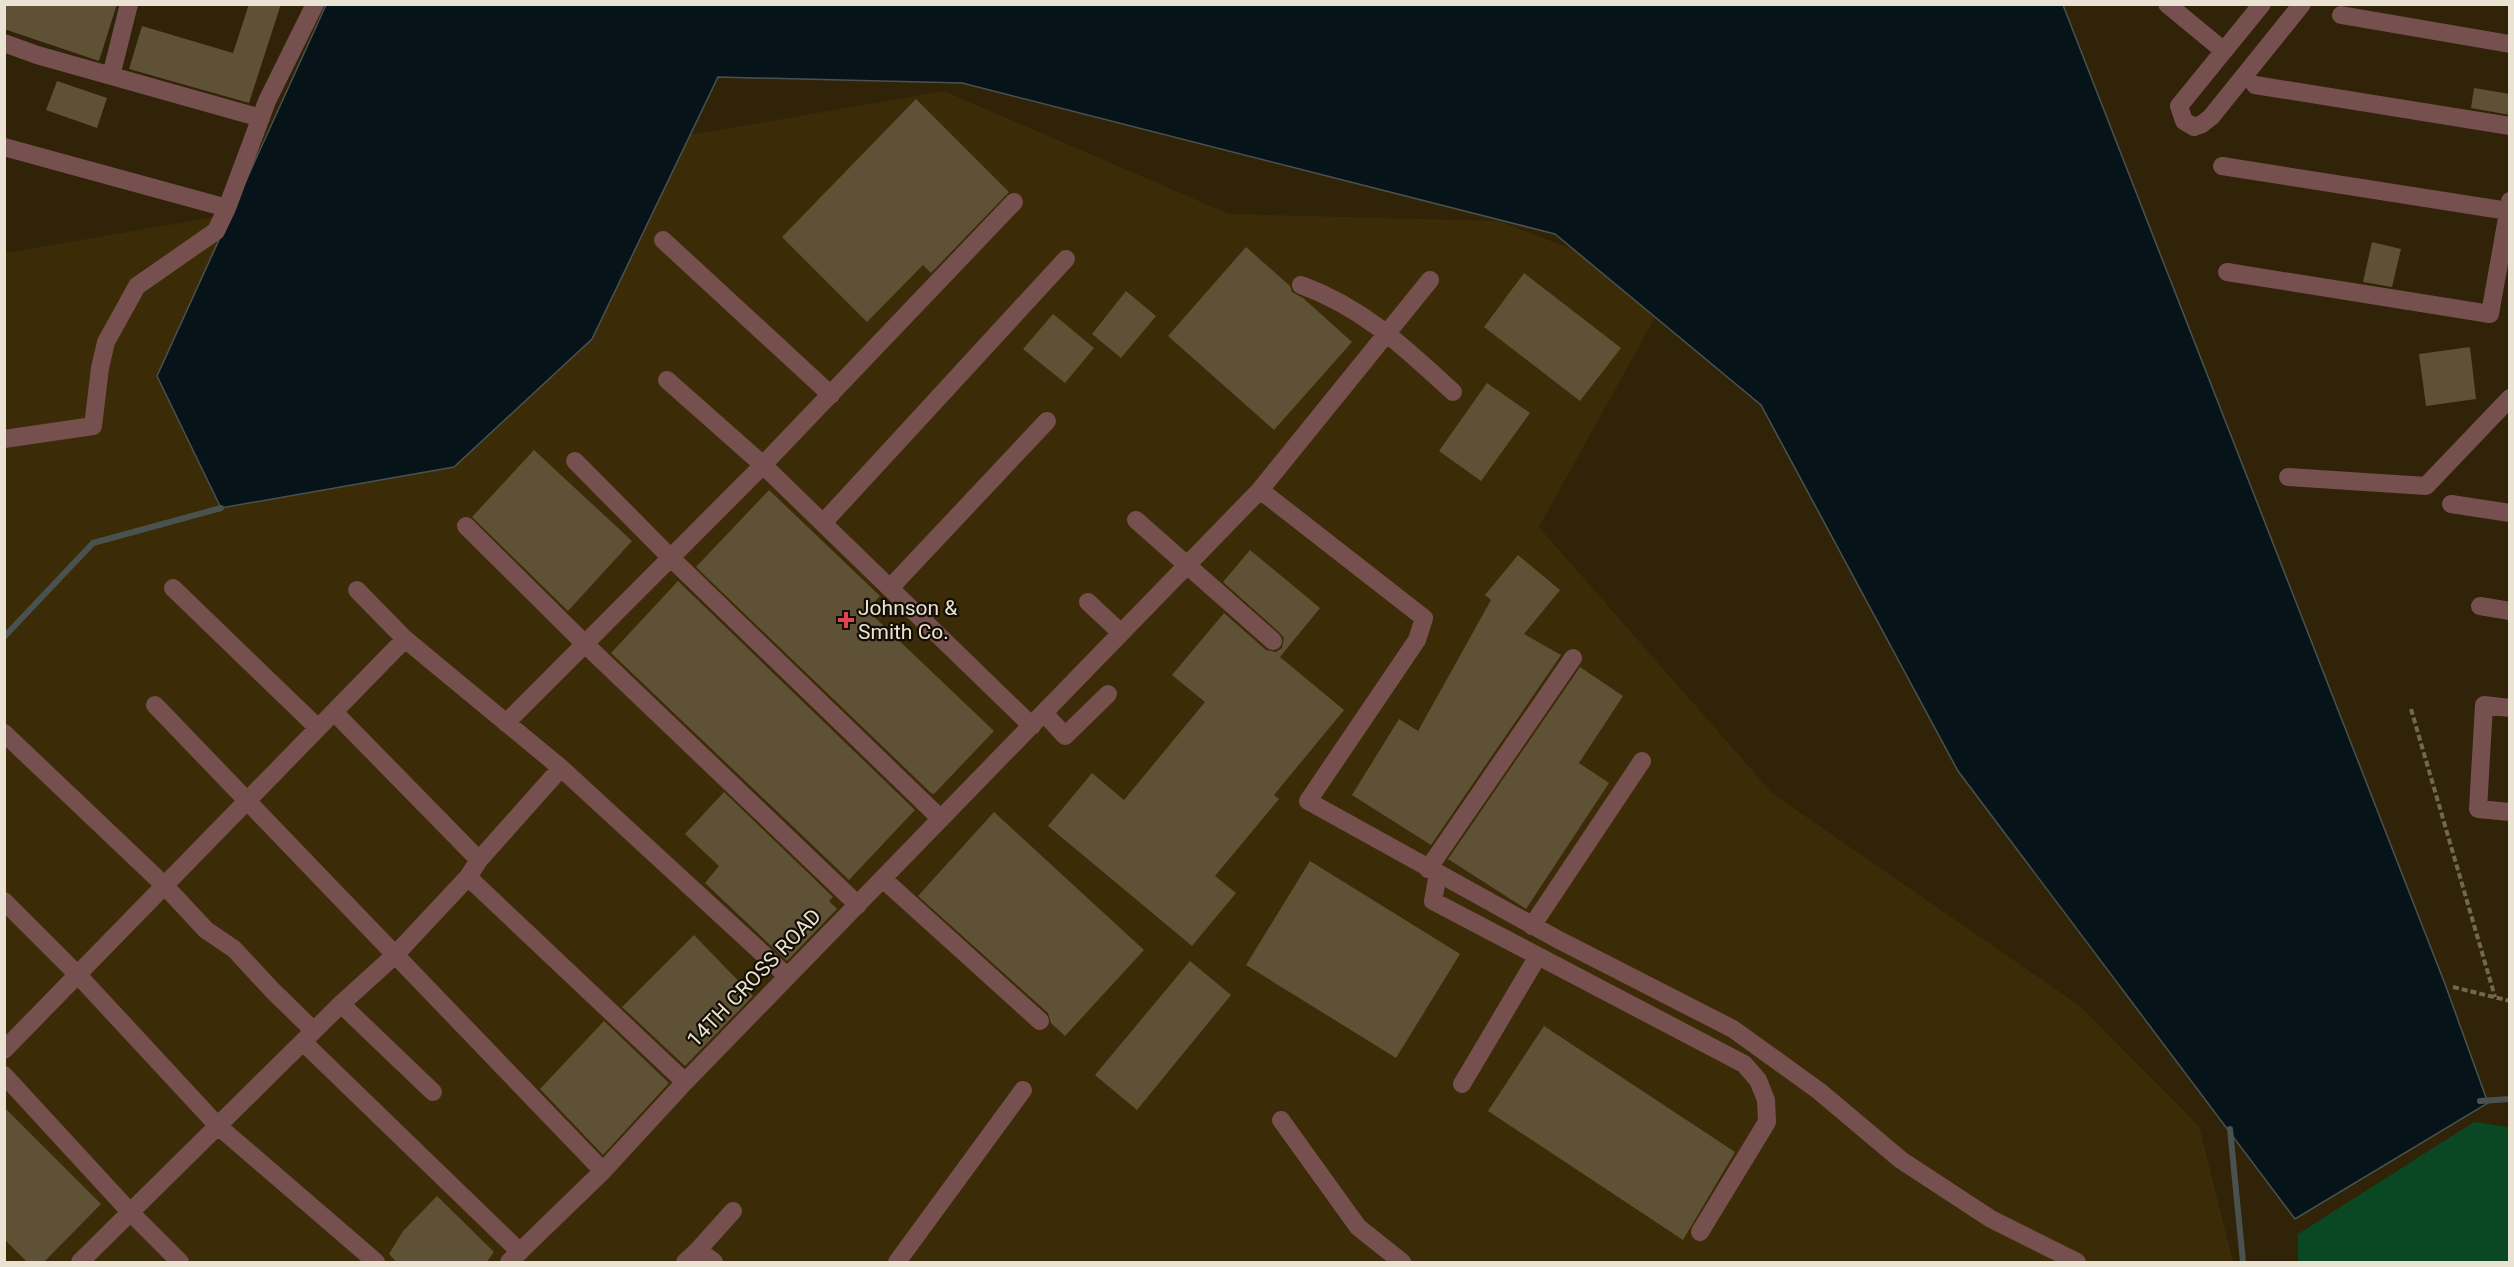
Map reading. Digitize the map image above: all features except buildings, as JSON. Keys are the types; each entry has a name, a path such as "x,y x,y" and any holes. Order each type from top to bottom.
{"street":[{"path":"111,76 129,4"},
{"path":"4,439 93,426 100,368 106,342 137,286 216,231 227,208 267,101 315,4"},
{"path":"2167,4 2224,51"},
{"path":"2262,4 2179,106 2184,121 2194,127 2211,117 2302,4"},
{"path":"2341,15 2510,44"},
{"path":"4,43 261,118"},
{"path":"2255,85 2510,126"},
{"path":"4,147 227,208"},
{"path":"2222,166 2509,206 2490,314 2227,272"},
{"path":"506,723 763,465 1014,202"},
{"path":"663,240 831,395"},
{"path":"823,523 1066,259"},
{"name":"14TH CROSS ROAD","path":"514,1257 603,1171 685,1082 1260,490 1430,280"},
{"path":"1301,285 1350,307 1388,333 1453,392"},
{"path":"667,380 763,465 890,588 1038,719 1065,736 1108,694"},
{"path":"2288,477 2426,486 2510,398"},
{"path":"890,588 1047,421"},
{"path":"575,461 670,558 941,819"},
{"path":"1260,490 1424,618 1417,640 1308,801 1532,926 1733,1029 1819,1090 1901,1160 1991,1219 2076,1263"},
{"path":"2451,504 2510,513"},
{"path":"1136,520 1273,641"},
{"path":"466,526 585,644 858,904"},
{"path":"173,588 318,728"},
{"path":"357,590 405,639 561,768 788,976"},
{"path":"1088,602 1121,633"},
{"path":"2480,606 2510,611"},
{"path":"4,1050 405,639"},
{"path":"1573,658 1433,872 1433,901 1744,1064 1758,1080 1766,1100 1767,1122 1700,1232"},
{"path":"155,705 603,1171"},
{"path":"2510,708 2484,705 2478,809 2510,812"},
{"path":"334,712 479,860"},
{"path":"4,733 165,885 206,930 234,949 272,990 308,1036 514,1257"},
{"path":"1532,926 1642,761"},
{"path":"80,1263 308,1036 395,955 468,878 479,860 561,768"},
{"path":"468,878 685,1082"},
{"path":"882,879 1040,1022"},
{"path":"4,901 78,975 218,1126 376,1263"},
{"path":"1462,1084 1538,956"},
{"path":"341,1004 433,1092"},
{"path":"4,1075 130,1213 180,1263"},
{"path":"897,1263 1023,1090"},
{"path":"1281,1120 1358,1227 1402,1263"},
{"path":"714,1263 692,1256 733,1211"}],"path":[{"path":"2411,709 2495,997"},
{"path":"2453,987 2510,1001"}],"shaded area":[{"path":"326,5 2063,5 2445,984 2488,1103 2295,1219 1958,771 1761,405 1555,234 962,83 718,77 592,339 454,467 221,508 157,376"},
{"path":"944,91 1229,214 1498,221 1672,287 1539,527 1772,793 2080,1006 2199,1126 2233,1262 5,1262 5,253"}],"green space":[{"path":"2474,1122 2509,1127 2509,1262 2298,1262 2298,1234"}],"waterway":[{"path":"4,637 93,543 221,508"},
{"path":"2480,1101 2510,1099"},
{"path":"2230,1129 2243,1262"}],"place":[{"name":"Johnson & Smith Co.","path":"846,620"}]}
